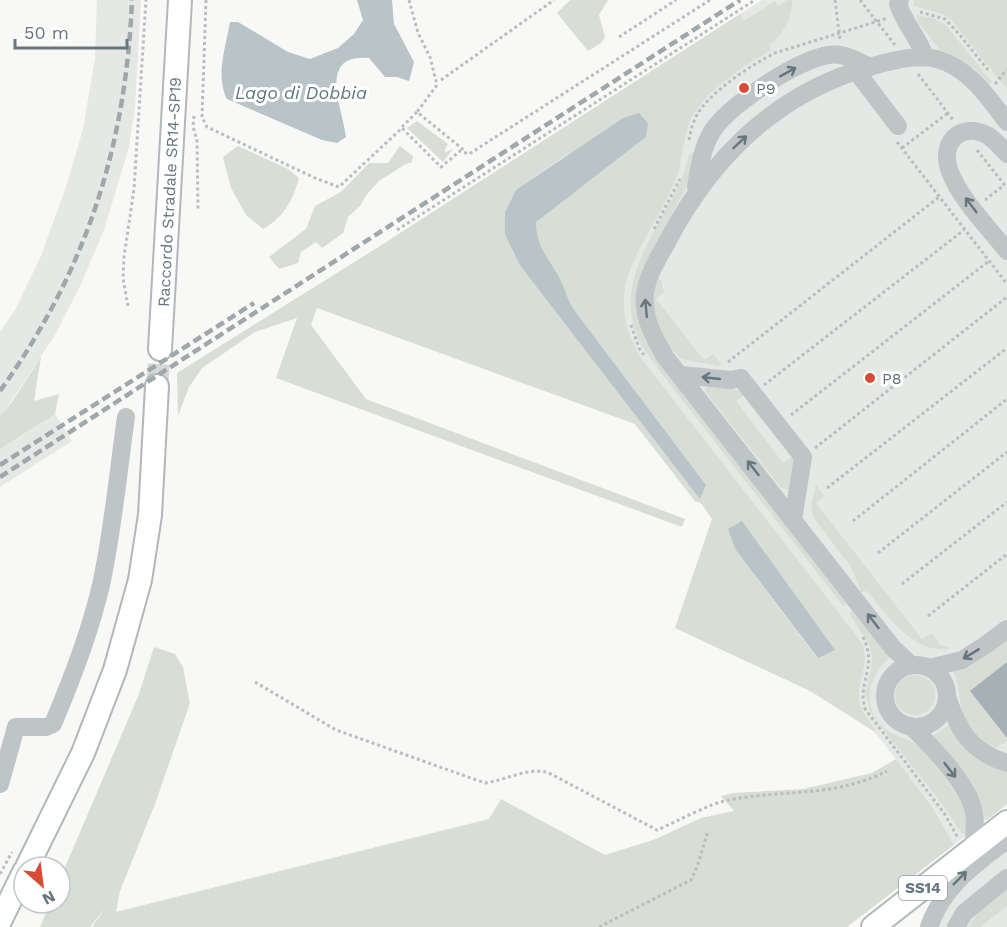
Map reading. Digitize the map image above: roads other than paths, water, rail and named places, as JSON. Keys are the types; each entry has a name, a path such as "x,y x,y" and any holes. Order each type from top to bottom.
{"main road":[{"name":"Raccordo Stradale SR14-SP19","path":"160,349 180,0"},
{"path":"33,855 83,753 115,670 137,591 150,515 157,386"},
{"name":"SS14","path":"873,927 1007,822"},
{"path":"0,921 12,896"}],"lane":[{"path":"894,5 922,48 916,58"},
{"path":"694,195 703,156 712,131 730,112 758,90 809,60 823,55 840,55 863,69 896,133"},
{"path":"1007,122 982,89 968,75 951,65 916,58 863,69 801,96 765,120 725,156 694,195 654,266 645,294 645,310 649,325 666,358 894,648 920,666 939,675 945,685 954,717 968,738 980,752 1007,763"},
{"path":"1007,154 986,135 970,131 953,138 947,149 948,168 954,181 1007,251"},
{"path":"681,375 731,380 741,378 778,425 803,458 793,520"},
{"path":"0,784 16,727 46,727 53,724 77,668 109,546 126,417"},
{"path":"947,697 945,707 939,716 922,726 912,726 894,718 885,701 885,691 894,674 920,666 962,660 1007,629"},
{"path":"912,726 948,767 969,799 974,813 975,826 967,854"},
{"path":"929,927 936,908 962,875 1007,840"},
{"path":"956,927 964,914 1007,879"}],"water":[{"name":"Lago di Dobbia","path":"357,0 392,0 394,24 414,62 409,81 397,77 385,77 369,58 353,59 343,64 336,85 346,137 337,143 322,140 227,99 222,71 230,22 238,22 288,52 310,59 338,48 354,34 363,20"},
{"path":"639,113 648,123 646,137 536,222 537,232 542,249 560,279 574,310 706,485 700,499 519,264 505,234 505,212 516,190 623,118"},
{"path":"742,521 835,650 818,658 735,549 728,529"}],"tunnel":[{"path":"157,386 160,349"}],"railway":[{"path":"0,391 30,346 56,300 78,253 96,206 121,106 132,0"},
{"path":"0,477 740,0"},
{"path":"0,465 254,303"}],"place":[{"name":"P9","path":"744,88"},
{"name":"P8","path":"870,378"}]}
